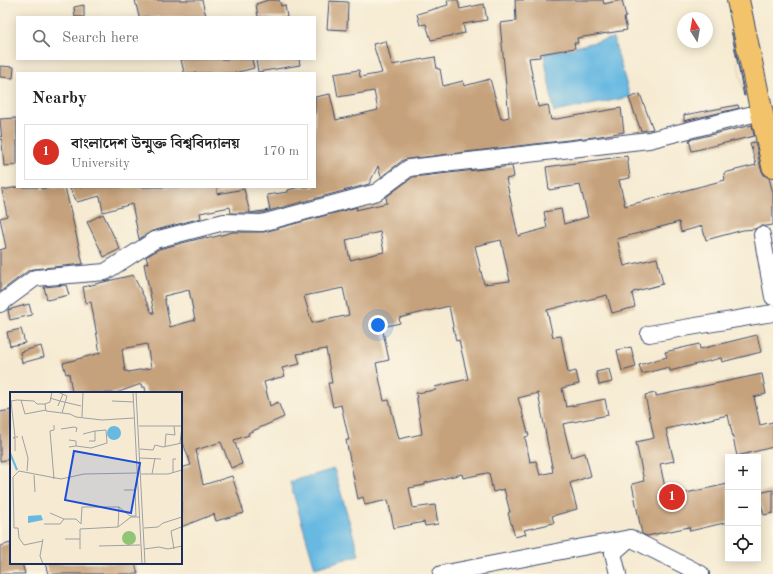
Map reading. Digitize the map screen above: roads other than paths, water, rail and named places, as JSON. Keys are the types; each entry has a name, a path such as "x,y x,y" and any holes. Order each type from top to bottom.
{"highway":[{"path":"738,0 773,166"}],"street":[{"path":"0,304 35,278 105,272 155,240 224,222 262,223 377,192 409,168 648,140 761,112"},
{"path":"762,235 773,297"},
{"path":"649,334 773,314"},
{"path":"618,574 613,553 630,538"},
{"path":"441,574 630,538 701,574"}],"water":[{"path":"613,38 630,97 554,112 544,54"},
{"path":"334,469 359,555 315,568 290,482"}],"place":[{"name":"বাংলাদেশ উন্মুক্ত বিশ্ববিদ্যালয়","path":"672,497"}]}
